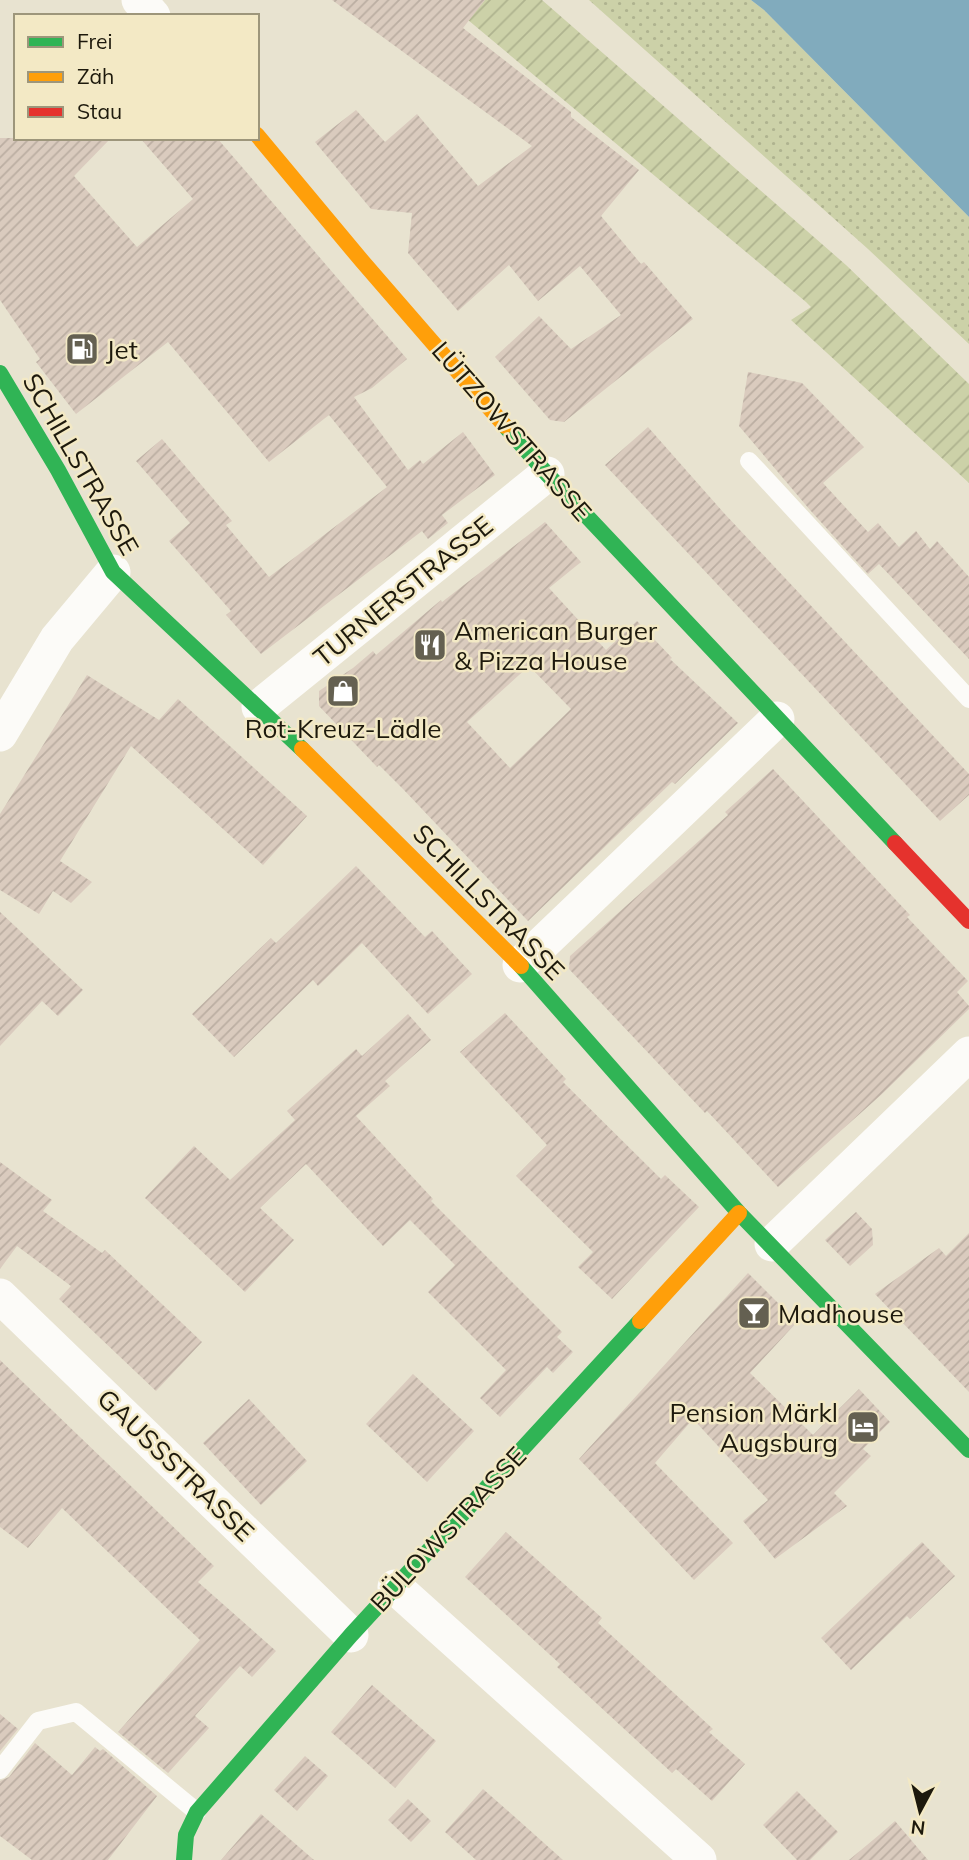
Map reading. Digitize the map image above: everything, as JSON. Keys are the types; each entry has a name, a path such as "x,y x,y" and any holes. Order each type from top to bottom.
{"street":[{"path":"139,0 151,14"},
{"name":"LÜTZOWSTRASSE","path":"259,137 547,474 969,921"},
{"name":"SCHILLSTRASSE","path":"0,373 58,470 113,572 259,707 520,965 739,1213 969,1450"},
{"name":"TURNERSTRASSE","path":"259,707 547,474"},
{"path":"0,734 57,639 113,572"},
{"path":"520,965 777,719"},
{"path":"772,1244 969,1054"},
{"name":"BÜLOWSTRASSE","path":"184,1860 183,1847 187,1832 197,1812 351,1635 739,1213"},
{"name":"GAUSSSTRASSE","path":"0,1296 351,1635"},
{"path":"395,1587 699,1860"}],"lane":[{"path":"749,461 969,699"},
{"path":"0,1770 38,1721 76,1712 197,1812"}],"green space":[{"path":"444,0 542,0 846,265 969,384 969,483 791,320 811,307 806,302"},
{"path":"589,0 751,0 764,10 969,217 969,344 868,249"}],"water":[{"path":"751,0 969,0 969,217 764,10"}],"building":[{"path":"332,0 485,0 463,28 571,112 571,117 639,170 601,216 641,264 644,262 693,319 564,422 550,420 495,357 539,316 571,349 621,315 580,266 538,301 509,265 458,311 408,253 412,213 371,209 315,142 356,110 385,142 417,114 478,186 532,146"},
{"path":"0,138 109,140 74,176 137,247 193,199 142,140 219,140 407,359 372,388 354,397 408,470 420,460 423,464 463,432 495,475 442,515 448,523 428,539 422,531 261,654 226,615 231,611 169,541 190,523 136,461 162,439 232,521 226,525 269,577 387,487 329,415 269,462 168,342 76,414 36,362 40,359 0,300"},
{"path":"748,372 802,383 864,447 823,483 868,532 878,523 899,547 916,531 930,549 937,541 969,577 969,659 879,564 868,574 739,426"},
{"path":"648,427 723,512 969,774 969,795 940,821 605,465"},
{"path":"545,522 581,562 549,588 606,650 637,621 672,658 670,659 738,723 675,784 672,782 528,921 403,789 379,765 377,767 319,706 319,691 373,651 376,655 441,600 442,602","holes":["529,666 571,709 510,768 467,722"]},
{"path":"87,675 159,720 178,699 307,816 263,865 131,746 60,861 92,882 71,903 53,891 39,914 0,890 0,814"},
{"path":"773,769 968,981 957,992 969,1006 969,1009 882,1094 778,1187 569,969 570,956 728,815 725,812"},
{"path":"356,866 425,937 432,931 472,974 428,1014 362,943 318,986 313,980 234,1057 192,1014 271,938 276,943"},
{"path":"0,912 83,990 58,1016 42,1001 0,1046"},
{"path":"505,1013 566,1079 563,1082 661,1179 665,1175 699,1207 612,1299 578,1267 593,1252 516,1176 547,1145 460,1052"},
{"path":"408,1014 431,1040 385,1081 390,1086 356,1116 433,1199 431,1201 562,1332 557,1337 573,1352 553,1373 547,1367 500,1417 480,1398 506,1370 428,1292 455,1265 410,1220 383,1246 306,1164 260,1208 294,1240 245,1292 145,1198 194,1146 230,1180 295,1120 287,1111 356,1049 362,1056"},
{"path":"0,1162 52,1200 43,1211 102,1253 105,1250 202,1342 156,1391 59,1299 71,1286 17,1246 0,1269"},
{"path":"856,1212 872,1229 873,1245 850,1266 825,1240"},
{"path":"969,1233 969,1392 875,1294 939,1248 946,1256"},
{"path":"748,1273 797,1322 750,1373 813,1435 859,1389 890,1422 863,1449 871,1456 834,1493 847,1506 775,1559 743,1521 768,1500 693,1419 655,1463 733,1543 694,1580 579,1459"},
{"path":"0,1360 214,1566 198,1582 276,1651 252,1677 240,1666 195,1716 209,1728 168,1773 118,1732 200,1640 62,1508 28,1548 0,1527"},
{"path":"413,1374 474,1431 427,1482 366,1424"},
{"path":"249,1399 307,1461 261,1505 203,1443"},
{"path":"506,1532 602,1618 598,1623 713,1729 709,1732 745,1764 712,1801 676,1769 672,1773 557,1667 560,1664 465,1577"},
{"path":"922,1542 955,1576 910,1619 907,1616 851,1670 821,1638"},
{"path":"372,1685 436,1741 395,1788 331,1732"},
{"path":"0,1714 18,1729 0,1751"},
{"path":"35,1743 72,1775 95,1747 100,1751 103,1749 157,1796 108,1860 32,1860 0,1836 0,1781 9,1777"},
{"path":"305,1756 328,1776 297,1811 274,1790"},
{"path":"483,1789 563,1860 476,1860 445,1832"},
{"path":"797,1791 838,1832 810,1860 797,1860 763,1825"},
{"path":"408,1799 431,1821 411,1842 388,1820"},
{"path":"261,1814 314,1860 221,1860"},
{"path":"895,1821 928,1860 849,1860 879,1835"}],"traffic: fast":[{"path":"0,373 58,470 113,572 302,749"},
{"path":"505,426 547,474 895,843"},
{"path":"521,966 739,1213 969,1450"},
{"path":"184,1860 186,1835 197,1812 351,1635 640,1321"}],"traffic: slow":[{"path":"259,137 505,426"},
{"path":"302,749 521,966"},
{"path":"640,1321 739,1213"}],"traffic: jam":[{"path":"895,843 969,921"}],"place":[{"name":"Jet","path":"82,349"},
{"name":"American Burger & Pizza House","path":"430,645"},
{"name":"Rot-Kreuz-Lädle","path":"343,691"},
{"name":"Madhouse","path":"754,1313"},
{"name":"Pension Märkl Augsburg","path":"863,1427"}]}
